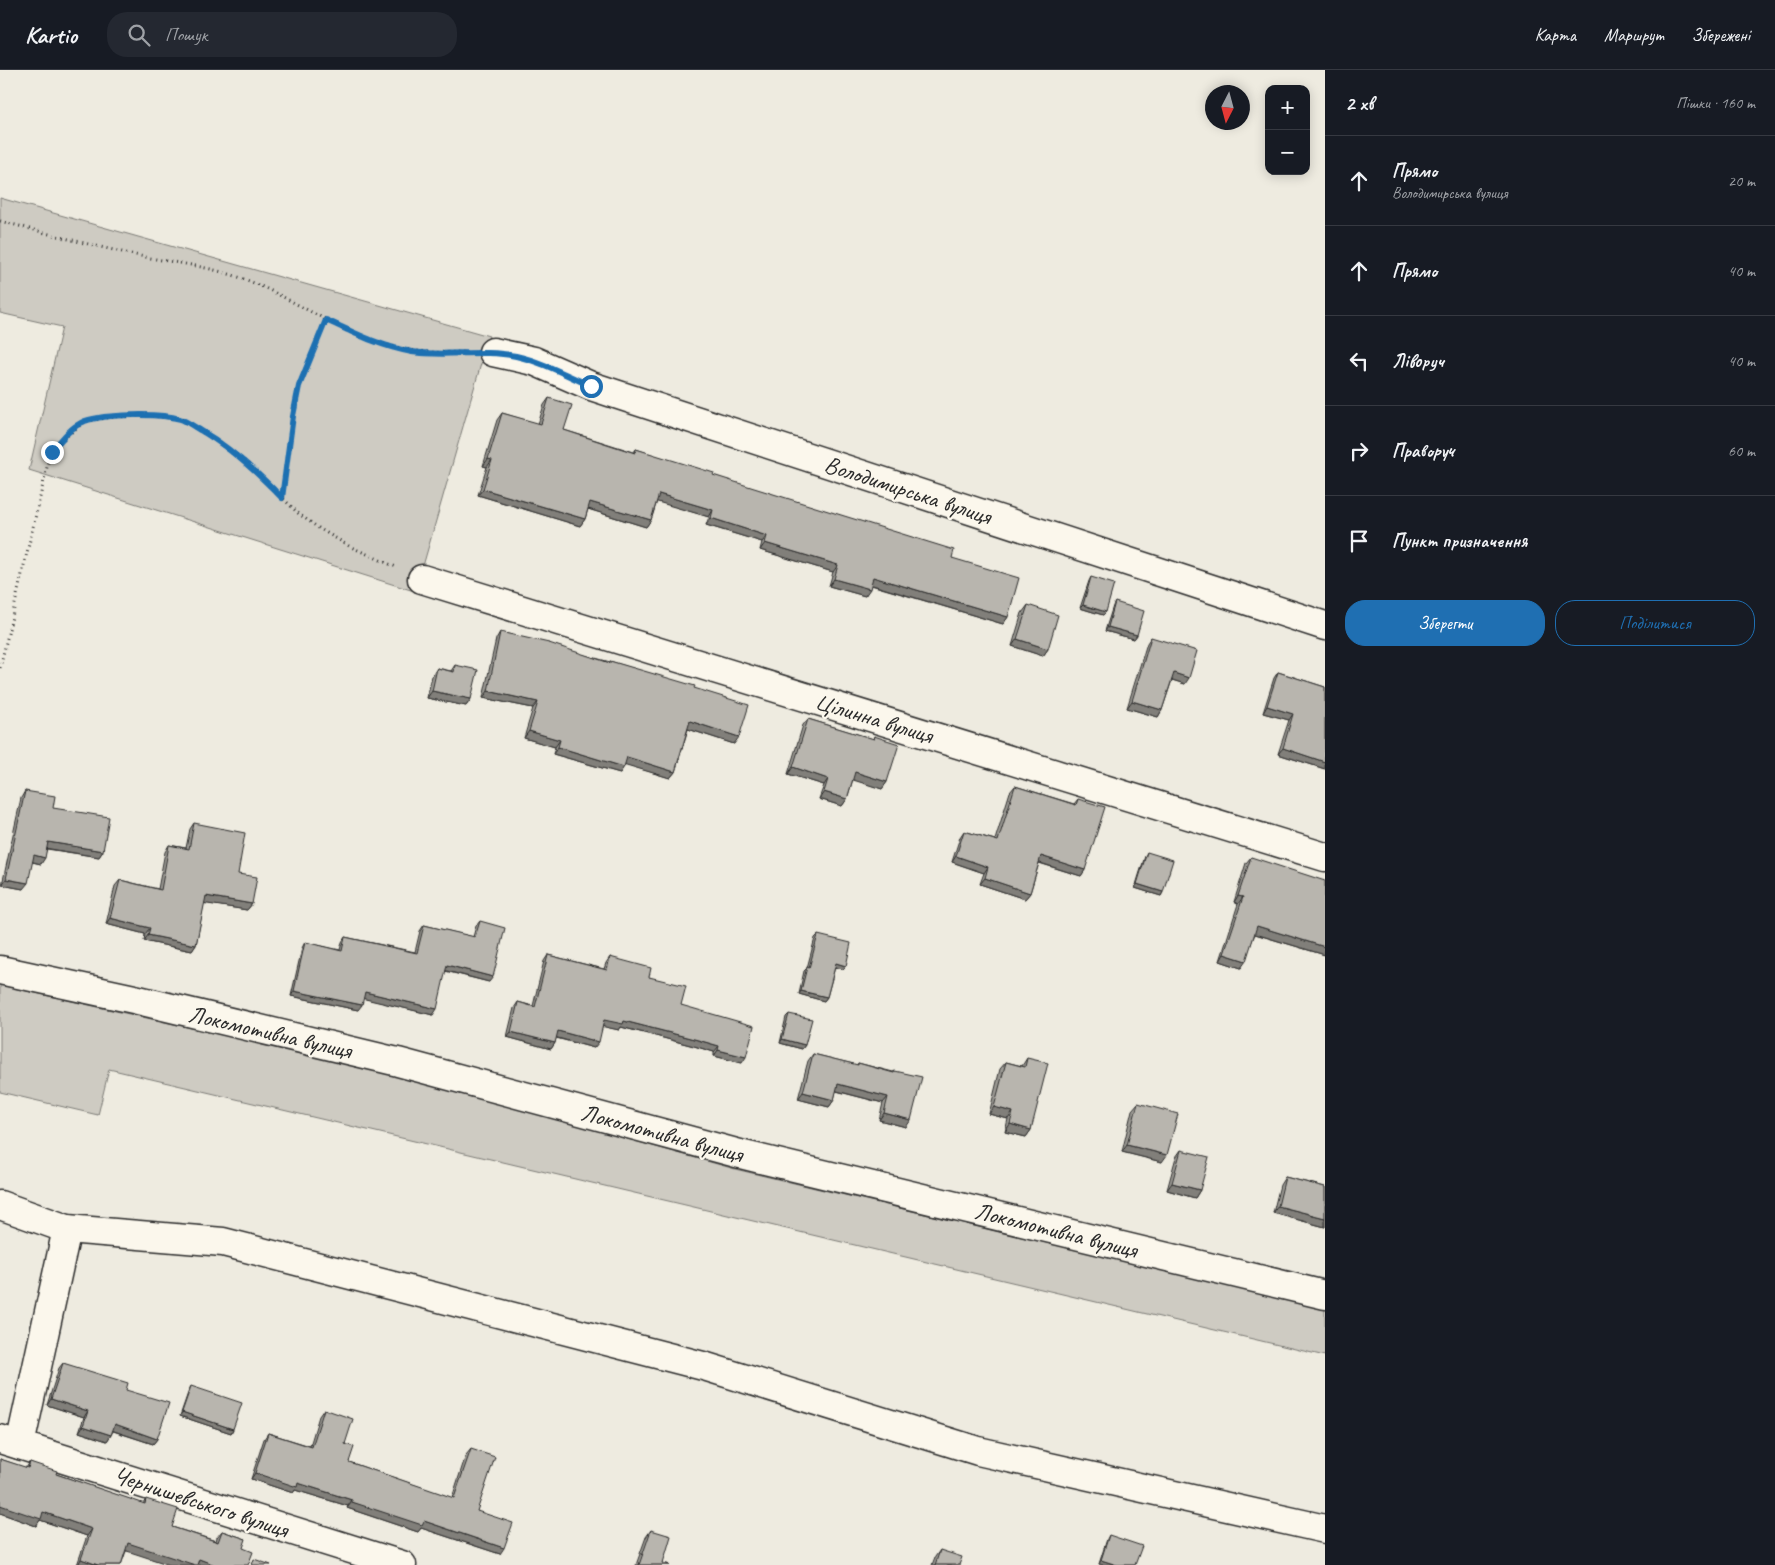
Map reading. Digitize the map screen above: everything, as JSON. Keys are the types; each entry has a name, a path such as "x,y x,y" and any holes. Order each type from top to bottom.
{"street":[{"name":"Володимирська вулиця","path":"493,352 534,360 591,386 1325,626"},
{"name":"Цілинна вулиця","path":"422,579 1325,857"},
{"name":"Локомотивна вулиця","path":"0,970 134,999 398,1062 740,1154 1325,1295"},
{"path":"0,1205 66,1229 223,1242 707,1367 978,1452 1325,1529"},
{"path":"10,1442 66,1229"},
{"name":"Чернишевського вулиця","path":"10,1442 402,1565"}],"path":[{"path":"0,221 118,251 229,274 261,286 368,340 412,352 493,352"},
{"path":"282,498 299,386 326,320"},
{"path":"0,668 48,463 57,444 85,422 112,417 147,416 181,419 216,440 248,464 299,514 349,546 422,579"}],"shaded area":[{"path":"0,198 489,336 423,566 414,591 29,470 62,327 0,313"},
{"path":"0,985 396,1074 735,1169 1325,1309 1325,1356 109,1069 98,1115 0,1092"}],"building":[{"path":"549,398 572,405 564,430 635,453 636,449 714,473 713,475 954,550 952,558 1019,578 1008,617 873,577 870,589 834,579 838,565 765,543 767,536 711,518 713,510 659,494 651,520 590,502 585,519 483,489 492,460 488,459 502,413 541,424"},
{"path":"1091,577 1114,584 1106,612 1083,605"},
{"path":"1115,602 1144,611 1137,635 1108,627"},
{"path":"1028,605 1058,615 1048,649 1017,639"},
{"path":"500,632 549,643 610,663 610,661 695,686 694,688 749,705 739,737 690,721 675,772 627,757 624,767 558,747 560,740 529,731 538,702 488,691"},
{"path":"1151,637 1197,651 1189,678 1174,673 1162,710 1132,701"},
{"path":"455,665 478,670 471,699 432,691 437,668 454,672"},
{"path":"1278,672 1325,687 1325,762 1283,748 1293,714 1267,706"},
{"path":"808,719 874,739 874,736 899,744 887,782 855,772 847,799 824,792 828,779 793,767"},
{"path":"1015,786 1076,805 1078,799 1105,807 1085,870 1041,856 1030,893 985,878 988,867 956,856 964,831 998,841"},
{"path":"25,791 55,796 53,808 109,817 103,851 48,842 45,858 34,855 28,883 6,879"},
{"path":"194,823 245,833 238,874 257,877 252,904 206,896 196,945 148,935 150,928 110,918 120,880 161,890 169,845 189,849"},
{"path":"1147,852 1173,860 1163,892 1137,884"},
{"path":"1251,857 1325,881 1325,947 1257,926 1246,961 1224,954 1243,897 1238,896"},
{"path":"480,921 505,928 493,977 447,965 437,1009 365,992 362,1005 294,991 305,942 342,951 345,937 417,953 424,925 475,937"},
{"path":"818,935 851,943 846,966 836,963 827,997 801,991"},
{"path":"548,955 607,970 610,957 651,968 649,977 686,986 681,1005 754,1026 746,1057 718,1050 719,1046 624,1021 623,1024 604,1020 599,1042 558,1031 555,1043 511,1032 518,1002 535,1007"},
{"path":"789,1014 812,1019 805,1045 782,1039"},
{"path":"813,1054 858,1065 858,1063 894,1073 895,1071 922,1077 911,1120 884,1113 888,1097 838,1084 834,1100 803,1092"},
{"path":"1027,1058 1048,1063 1031,1130 1010,1124 1013,1112 994,1107 1006,1062 1025,1067"},
{"path":"1138,1103 1178,1114 1167,1155 1127,1145"},
{"path":"1181,1150 1209,1157 1200,1190 1172,1183"},
{"path":"1285,1177 1325,1187 1325,1218 1278,1206"},
{"path":"63,1363 128,1383 126,1390 169,1403 157,1439 115,1424 111,1435 83,1426 88,1411 51,1399"},
{"path":"191,1386 242,1403 233,1429 182,1412"},
{"path":"324,1409 353,1419 345,1444 354,1447 349,1462 454,1498 471,1449 495,1457 477,1511 513,1523 504,1548 424,1521 422,1525 298,1483 297,1487 255,1473 268,1433 312,1447"},
{"path":"0,1459 28,1468 30,1462 57,1471 56,1474 145,1504 146,1499 178,1509 172,1527 218,1542 222,1531 246,1539 243,1548 253,1552 248,1565 215,1565 199,1559 197,1565 195,1565 128,1543 121,1565 98,1565 81,1559 92,1529 43,1512 41,1519 0,1505"},
{"path":"651,1530 671,1536 663,1563 670,1565 639,1565"},
{"path":"1109,1535 1142,1546 1135,1565 1117,1565 1101,1560"},
{"path":"940,1550 962,1557 959,1565 935,1565"},
{"path":"254,1559 271,1565 252,1565"}],"route":[{"path":"52,452 57,444 85,422 112,417 147,416 181,419 216,440 248,464 282,498 299,386 326,320 368,340 412,352 493,352 534,360 591,386"}]}
